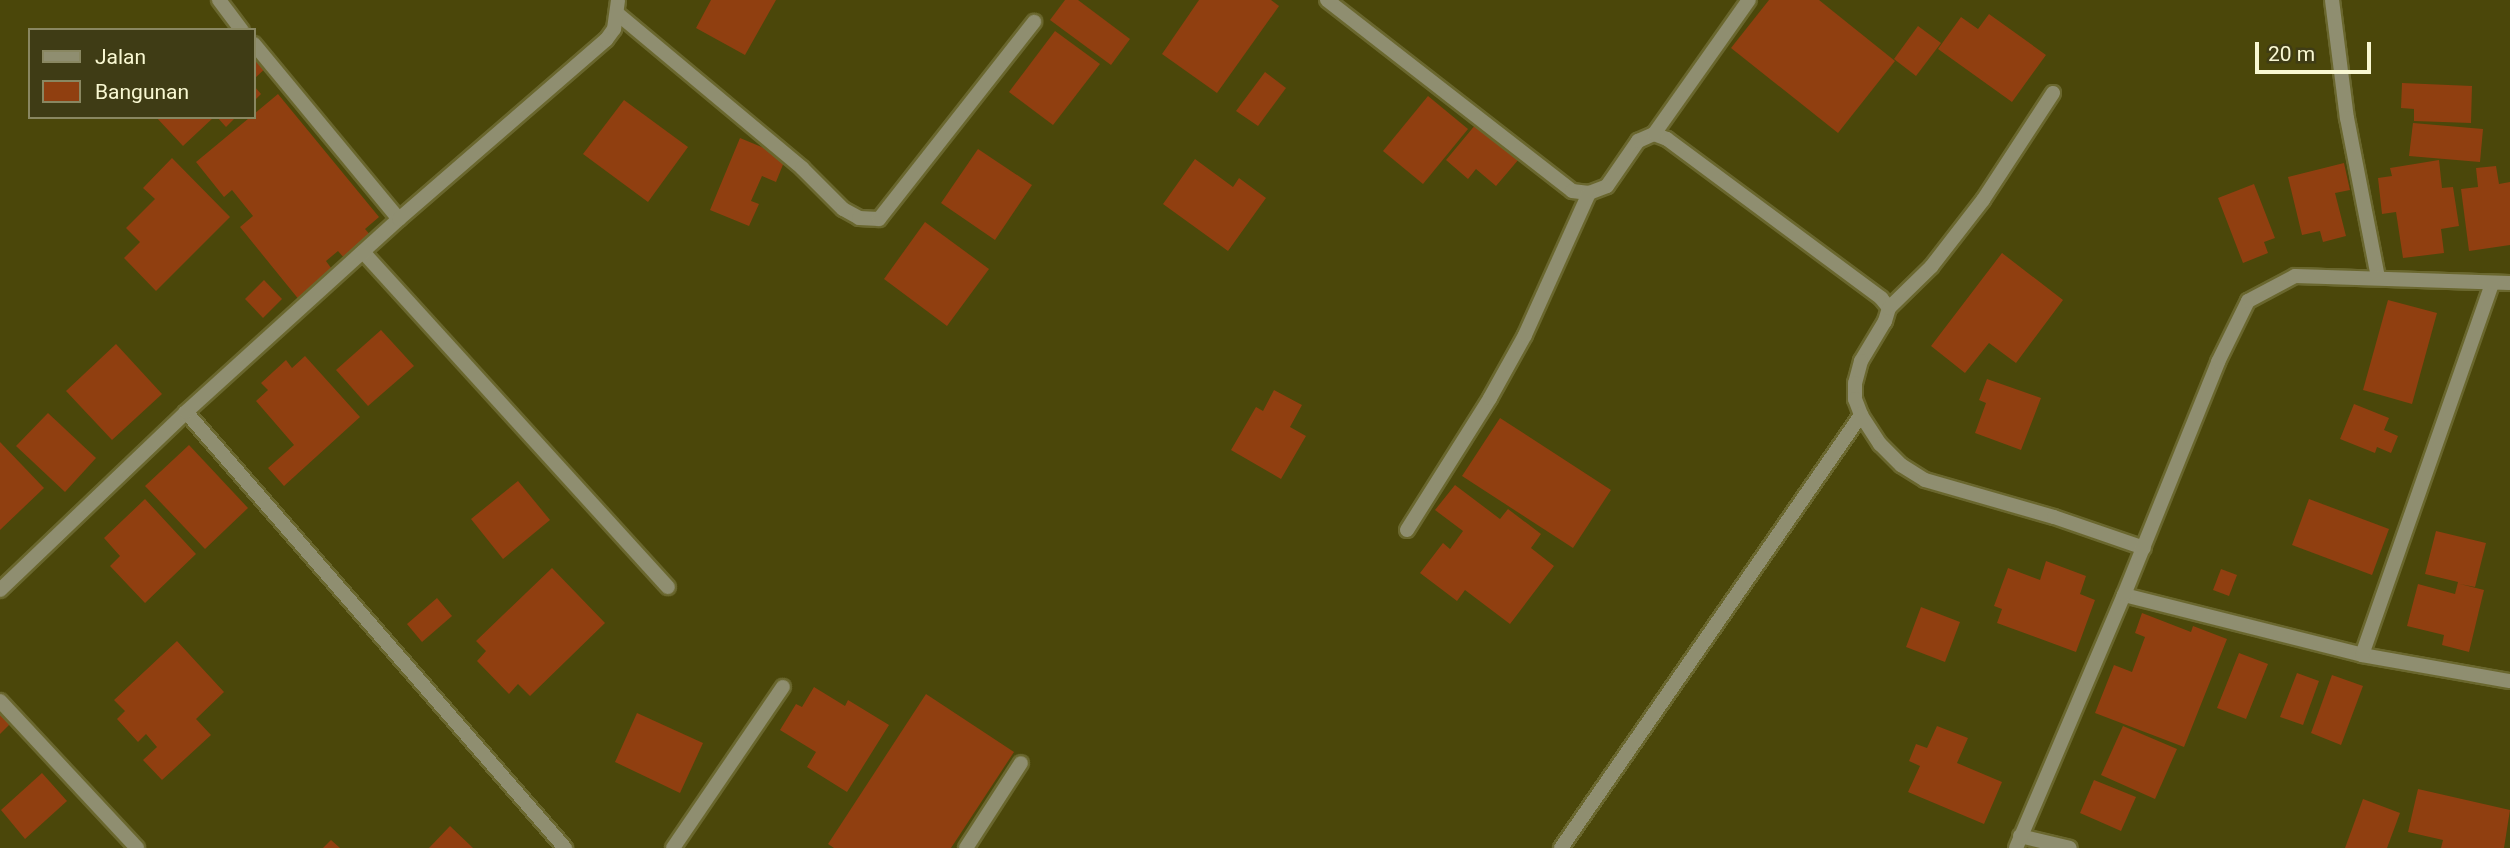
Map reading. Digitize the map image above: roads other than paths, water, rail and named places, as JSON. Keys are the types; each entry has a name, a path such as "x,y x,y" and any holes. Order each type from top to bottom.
{"street":[{"path":"219,0 240,28"},
{"path":"1327,0 1572,191 1590,193 1607,186 1638,141 1654,134 1749,0"},
{"path":"2332,0 2347,118 2378,278"},
{"path":"0,590 186,412 399,219 606,40 618,7 802,168 843,209 859,218 879,219 1034,22"},
{"path":"256,46 399,219"},
{"path":"2053,93 1983,200 1931,267 1889,308 1885,321 1861,361 1855,383 1855,399 1861,415 1880,444 1901,465 1926,480 2054,517 2144,548"},
{"path":"1654,134 1667,139 1881,298 1889,308"},
{"path":"1407,530 1490,398 1525,335 1590,193"},
{"path":"363,253 668,587"},
{"path":"2070,848 2018,842 2144,548 2218,362 2248,301 2295,276 2510,283"},
{"path":"2362,655 2492,284"},
{"path":"186,412 565,848"},
{"path":"1560,848 1861,415"},
{"path":"2124,596 2362,655 2510,681"},
{"path":"673,848 783,687"},
{"path":"0,701 137,848"},
{"path":"966,848 1021,763"}]}
